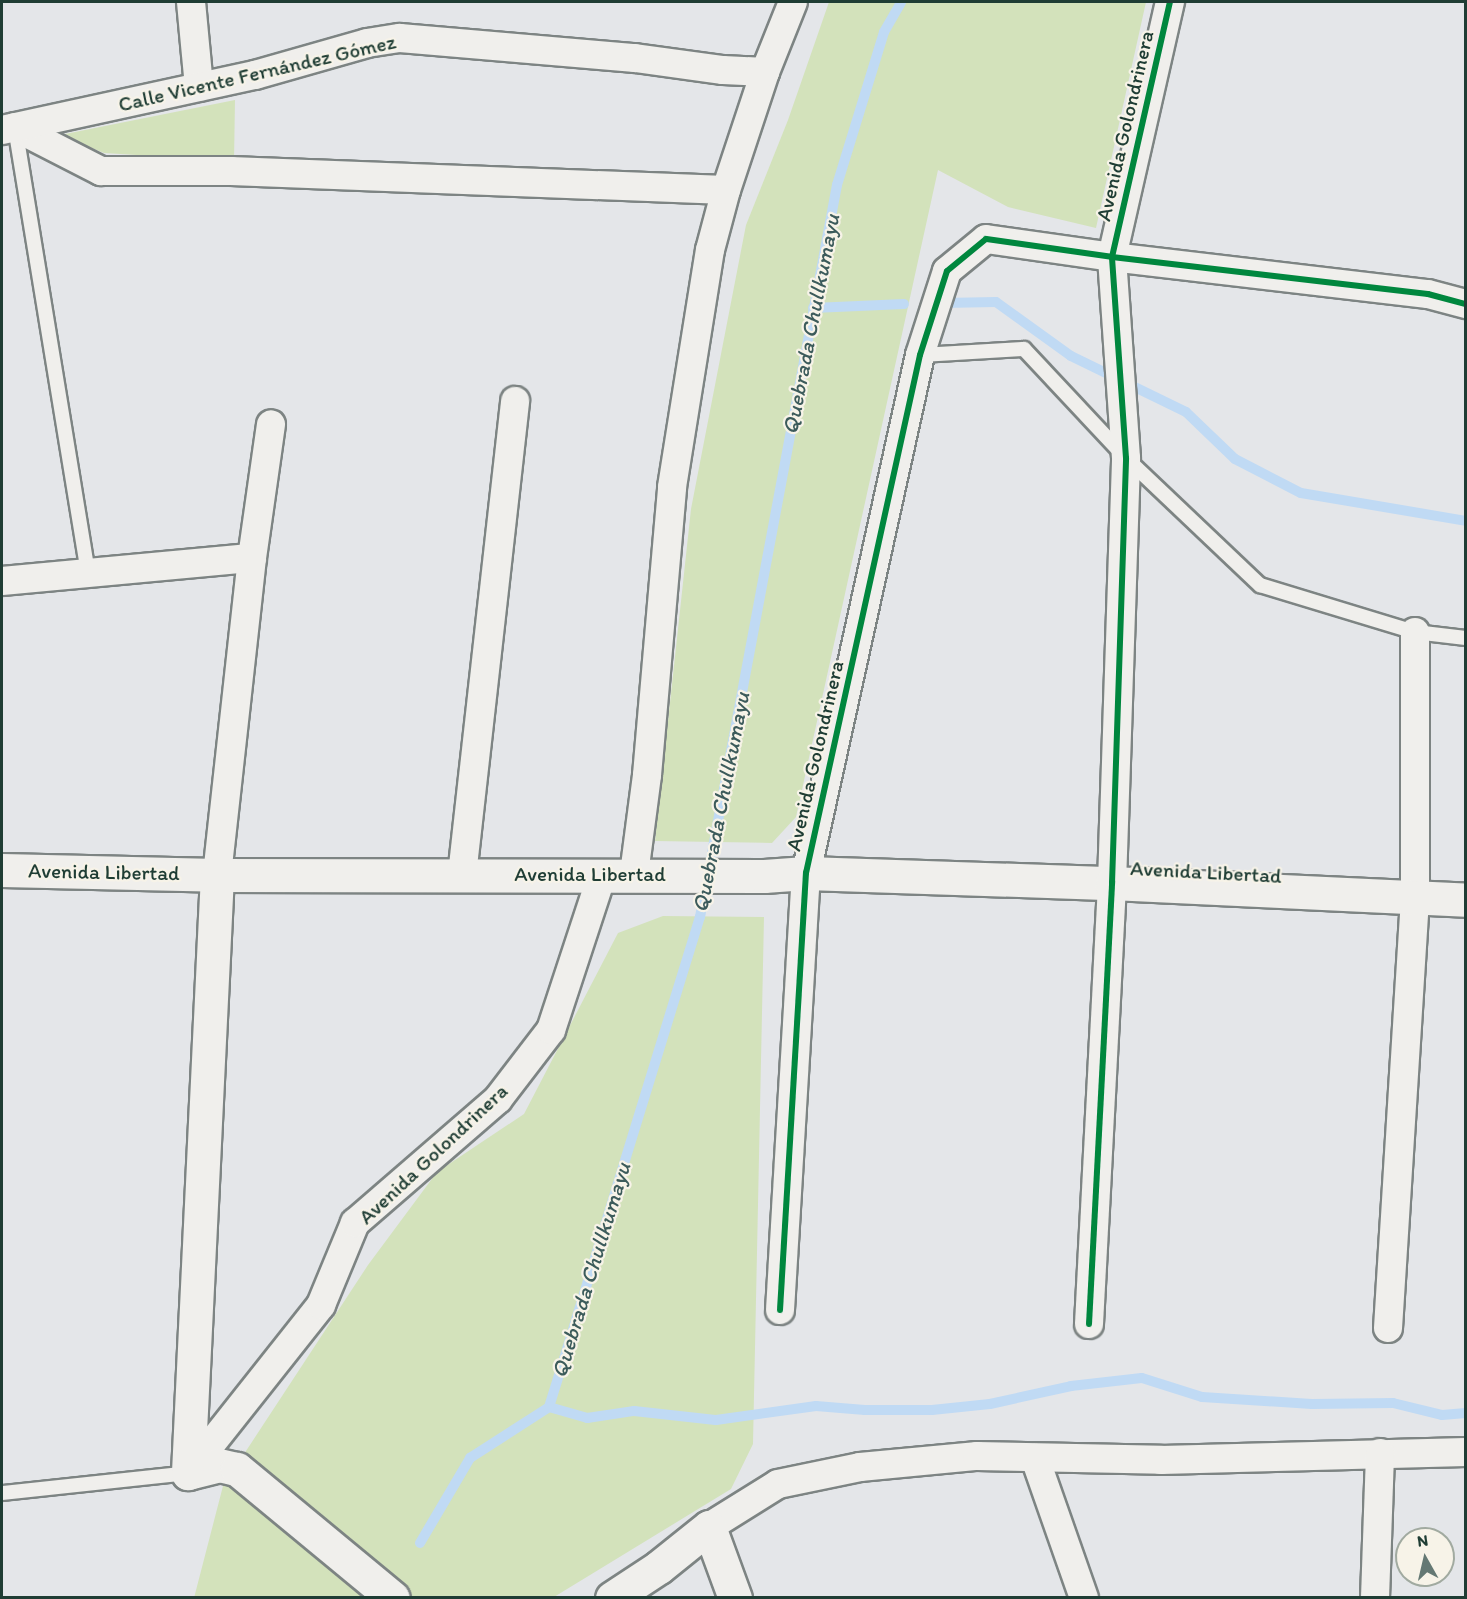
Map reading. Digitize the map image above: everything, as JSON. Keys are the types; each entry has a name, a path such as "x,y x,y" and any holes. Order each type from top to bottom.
{"main road":[{"name":"Avenida Libertad","path":"2,870 462,875 764,876 806,873 1112,883 1415,900 1466,900"},
{"path":"217,874 188,1473 219,1465 237,1469 393,1598"},
{"path":"612,1598 659,1567 709,1527 735,1598"}],"street":[{"path":"191,2 199,87"},
{"path":"634,874 647,775 672,488 710,250 726,190 765,72 793,2"},
{"name":"Avenida Golondrinera","path":"1089,1324 1112,883 1126,458 1112,257 1170,2"},
{"name":"Calle Vicente Fernández Gómez","path":"8,129 255,75 367,43 400,38 635,58 723,70 765,72"},
{"path":"8,129 101,171 231,171 726,190"},
{"name":"Avenida Golondrinera","path":"780,1310 806,873 920,355 947,271 986,239 1112,257"},
{"path":"1112,257 1428,294 1466,304"},
{"path":"462,875 515,400"},
{"path":"217,874 252,558 270,424"},
{"path":"2,581 252,558"},
{"path":"1388,1328 1415,900 1415,632"},
{"name":"Avenida Golondrinera","path":"188,1473 321,1305 355,1223 498,1099 551,1030 602,875"},
{"path":"709,1527 777,1484 860,1467 977,1456 1161,1460 1466,1452"},
{"path":"1376,1598 1380,1454"},
{"path":"1035,1458 1084,1598"}],"lane":[{"path":"8,129 88,573"},
{"path":"920,355 1024,350 1126,458 1260,585 1415,632 1466,638"},
{"path":"2,1493 188,1473"}],"green space":[{"path":"829,2 1146,2 1096,228 1008,207 938,170 796,817 772,843 655,841 691,509 746,225 788,120"},
{"path":"235,100 234,161 104,153 60,135"},
{"path":"663,916 764,917 753,1444 731,1489 554,1597 194,1598 223,1486 368,1265 437,1172 524,1114 618,933"}],"waterway":[{"name":"Quebrada Chullkumayu","path":"420,1543 470,1458 549,1407 700,917 837,185 884,32 901,2"},
{"path":"943,303 996,302 1071,356 1186,412 1235,459 1301,493 1466,521"},
{"path":"813,308 904,304"},
{"path":"549,1407 587,1418 634,1411 716,1420 816,1406 865,1410 932,1410 990,1404 1071,1386 1142,1378 1202,1397 1312,1404 1393,1403 1442,1415 1466,1413"}],"cycle path":[{"path":"1089,1324 1112,883 1126,458 1112,257 1170,2"},
{"path":"780,1310 806,873 920,355 947,271 986,239 1112,257 1428,294 1466,304"}]}
